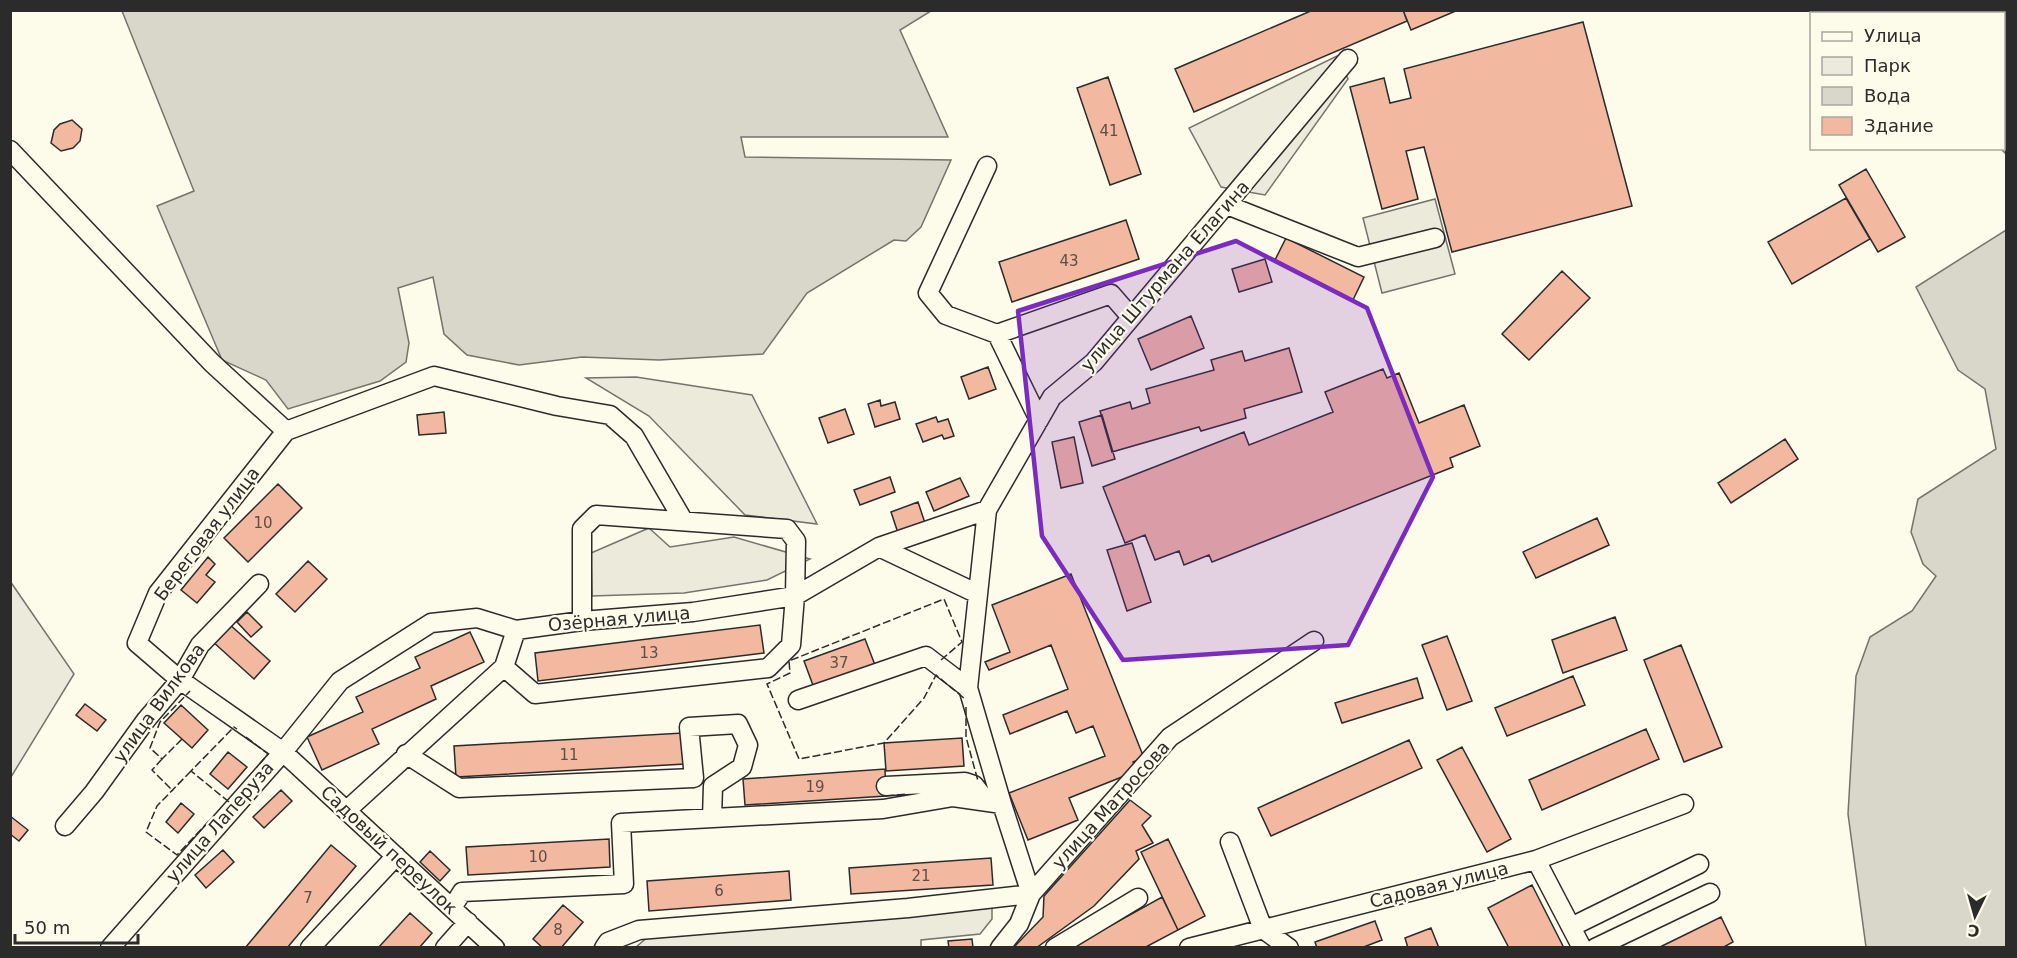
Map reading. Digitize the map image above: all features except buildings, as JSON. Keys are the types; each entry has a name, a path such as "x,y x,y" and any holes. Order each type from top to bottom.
{"street":[{"name":"улица Штурмана Елагина","path":"1031,894 994,803 968,688 987,510 1052,398 1094,362 1348,59"},
{"path":"10,150 212,363 286,431 434,376 556,406 610,415 634,436 683,520"},
{"path":"987,166 928,293 946,315 997,334 1111,294 1131,317"},
{"path":"1227,205 1358,257 1434,238"},
{"path":"997,334 1039,420"},
{"name":"Береговая улица","path":"137,643 159,593 286,431"},
{"name":"Озёрная улица","path":"283,752 340,681 431,623 477,618 516,630 582,621 693,612 795,596 879,547 987,510"},
{"path":"504,667 535,694 768,668 791,645 796,541 787,529 596,515 582,529 582,621"},
{"path":"879,547 978,594"},
{"name":"улица Вилкова","path":"65,826 94,792 148,716 180,680 200,645 259,584"},
{"path":"347,810 504,667 516,630"},
{"name":"улица Матросова","path":"1031,894 1170,737 1314,641"},
{"name":"Садовый переулок","path":"137,643 180,680 283,752 495,948"},
{"path":"798,700 926,656 968,688"},
{"path":"406,754 459,788 694,778 689,727 738,724 748,745 742,767 713,786 712,818"},
{"name":"улица Лаперуза","path":"110,948 283,752"},
{"path":"886,786 965,782 974,785 994,803"},
{"path":"452,908 462,892 624,884 621,823 883,809 953,797 994,803"},
{"name":"Садовая улица","path":"1189,948 1536,860 1684,804"},
{"path":"1230,842 1263,929 1289,948"},
{"path":"310,948 396,856"},
{"path":"1536,860 1582,948"},
{"path":"1571,927 1699,864"},
{"path":"1595,948 1710,893"},
{"path":"604,948 608,942 639,930 908,908 1031,894 1018,924 1000,948"},
{"path":"1055,948 1138,898"},
{"path":"444,948 468,922"}],"highlighted area":[{"path":"1236,241 1367,308 1433,477 1348,645 1123,660 1042,536 1018,311"}],"green space":[{"path":"636,377 752,395 817,524 745,515 649,416 586,378"},
{"path":"649,528 670,547 734,537 810,559 767,580 684,593 592,596 591,553"},
{"path":"10,581 74,674 11,777 10,777"},
{"path":"992,908 992,919 980,934 921,940 921,947 635,948 649,936"}],"shaded area":[{"path":"1337,56 1348,79 1265,195 1221,187 1189,128"},
{"path":"1435,199 1455,274 1382,293 1363,218"}],"water":[{"path":"122,11 931,11 900,30 948,137 741,137 745,157 951,160 921,227 906,241 894,240 807,293 763,354 659,360 582,357 519,365 467,355 444,334 433,277 398,288 409,343 406,362 380,381 288,409 266,380 222,360 157,206 194,191"},
{"path":"2006,11 2006,154 2002,150 2005,150 2005,12 1857,12"},
{"path":"2006,230 2006,947 1866,947 1848,814 1856,676 1870,637 1912,611 1936,576 1923,564 1911,532 1918,499 1996,449 1985,389 1958,370 1916,287"}],"fence":[{"path":"941,660 962,642 944,599 789,661 790,673 767,684 799,759 884,743 924,698 936,675 965,699"},
{"path":"182,739 162,759 150,748 160,722 190,691"},
{"path":"966,707 966,737 978,781"},
{"path":"229,802 191,771 234,727 237,729"},
{"path":"246,737 268,754 257,767"},
{"path":"162,759 152,770 173,791"},
{"path":"191,771 157,806 146,832 177,855 209,821"},
{"path":"886,796 907,794"}]}
